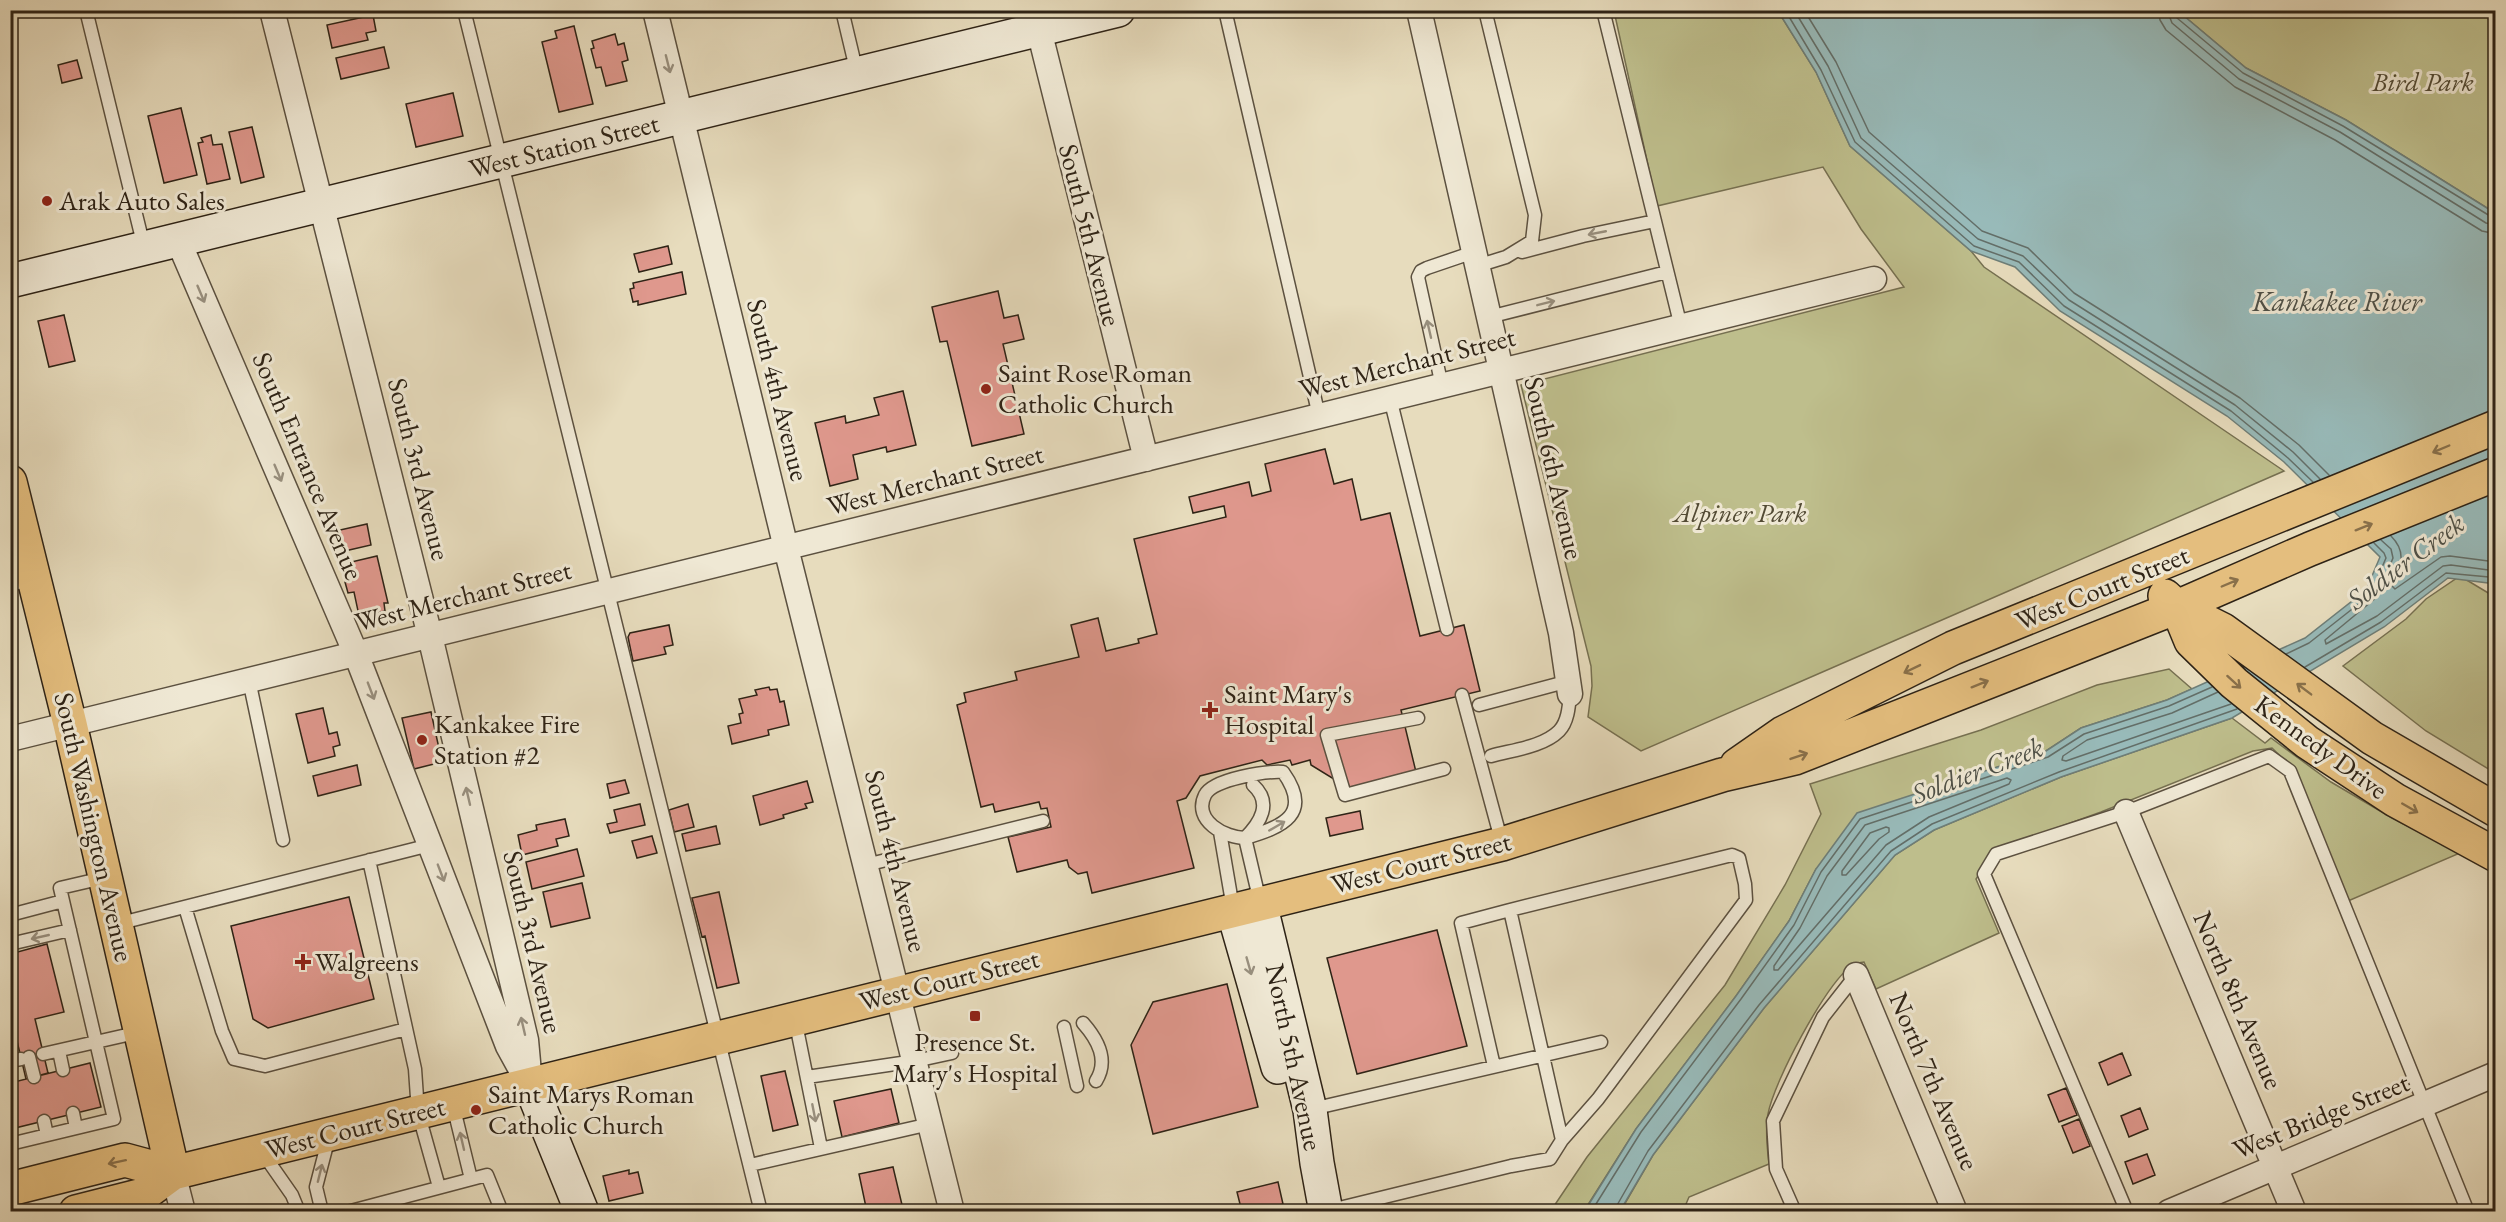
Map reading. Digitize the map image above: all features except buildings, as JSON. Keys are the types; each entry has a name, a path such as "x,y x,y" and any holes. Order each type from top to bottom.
{"main road":[{"name":"West Station Street","path":"10,281 858,74 1037,20 1118,10"},
{"name":"West Court Street","path":"1722,775 1783,733 1953,648 2496,426"},
{"name":"West Court Street","path":"76,1212 143,1195 174,1173 1502,844 1722,775 1795,758 2177,607 2310,549 2496,474"},
{"name":"South Washington Avenue","path":"10,482 22,582 70,724 174,1173"},
{"name":"Kennedy Drive","path":"2140,573 2177,607 2223,630 2372,738 2496,810"},
{"name":"Kennedy Drive","path":"2177,607 2191,641 2234,682 2307,742 2395,800 2496,855"},
{"path":"1247,906 1292,1114 1317,1163"},
{"name":"North 5th Avenue","path":"1247,906 1310,1110 1326,1211"},
{"path":"530,1084 582,1212"},
{"name":"West Court Street","path":"10,1189 125,1160 174,1173"}],"street":[{"name":"South 3rd Avenue","path":"272,10 323,204 430,636 526,1040 530,1084"},
{"name":"South 4th Avenue","path":"655,10 786,548 952,1212"},
{"name":"South 6th Avenue","path":"1419,10 1566,653 1569,687"},
{"name":"South 5th Avenue","path":"1037,20 1146,459"},
{"name":"South Entrance Avenue","path":"178,240 356,654 508,1046 530,1084"},
{"name":"West Merchant Street","path":"10,739 1874,279"},
{"name":"North 8th Avenue","path":"2126,812 2294,1212"},
{"name":"North 7th Avenue","path":"1856,975 1955,1212"},
{"name":"West Bridge Street","path":"2169,1212 2496,1074"},
{"path":"174,1173 183,1212"}],"lane":[{"path":"86,10 144,248"},
{"path":"464,10 761,1212"},
{"path":"842,10 858,74"},
{"path":"1225,10 1319,416"},
{"path":"1485,10 1535,215 1532,241 1506,256"},
{"path":"1603,10 1681,327"},
{"path":"1442,386 1418,277 1421,271 1476,259 1506,256 1583,236 1655,221"},
{"path":"1489,317 1667,273"},
{"path":"1390,398 1447,629"},
{"path":"249,680 283,840"},
{"path":"1479,705 1569,687 1569,711 1561,730 1543,741 1491,756"},
{"path":"1462,695 1502,844"},
{"path":"1418,718 1327,735 1345,795 1444,769"},
{"path":"2127,1212 1984,874 1996,854 2126,812 2269,756 2290,771 2468,1212"},
{"path":"1269,771 1282,772 1294,792 1295,805 1292,816 1269,832 1245,838 1234,838 1220,832 1209,822 1203,808 1205,795 1216,785 1269,771"},
{"path":"1247,906 1245,838 1258,825 1264,808 1262,797 1253,785"},
{"path":"866,865 1043,821"},
{"path":"1220,832 1247,906"},
{"path":"116,924 430,845"},
{"path":"1326,1211 1511,1166 1550,1160 1562,1140 1598,1099 1746,900 1739,858 1732,855 1461,923 1494,1066"},
{"path":"369,860 415,1069 418,1112 439,1187"},
{"path":"10,1144 114,1119 60,888 106,878"},
{"path":"10,915 63,901"},
{"path":"185,907 222,1031 234,1059 265,1066 406,1029"},
{"path":"1510,910 1562,1140"},
{"path":"10,944 70,930"},
{"path":"1795,1212 1776,1169 1773,1121 1823,1017 1856,975"},
{"path":"795,1018 821,1149"},
{"path":"1083,1023 1095,1036 1102,1057 1102,1071 1096,1081"},
{"path":"1064,1027 1077,1086"},
{"path":"43,1054 141,1032"},
{"path":"1310,1110 1601,1042"},
{"path":"59,1051 63,1070"},
{"path":"807,1077 915,1061 952,1053"},
{"path":"20,1059 34,1077"},
{"path":"453,1103 471,1179"},
{"path":"73,1113 76,1128"},
{"path":"44,1121 47,1135"},
{"path":"750,1165 930,1124"},
{"path":"322,1212 316,1187 329,1134"},
{"path":"261,1151 292,1195 299,1212"},
{"path":"347,1212 487,1175 502,1212"}],"green space":[{"name":"Alpiner Park","path":"1614,11 1778,11 1816,72 1850,146 1971,251 1984,267 2284,471 1641,751 1588,717 1592,686 1591,666 1521,385 1904,287 1861,229 1823,167 1657,206"},
{"name":"Bird Park","path":"2178,11 2495,11 2495,213 2346,120 2246,68"},
{"path":"2460,576 2495,597 2495,773 2426,731 2343,666 2406,619 2426,599"},
{"path":"2169,669 2192,689 2167,700 2081,728 2046,751 1989,770 1816,869 1789,921 1636,1129 1584,1211 1550,1212 1587,1157 1725,985 1785,885 1821,814 1810,784 1981,730 2097,685"},
{"path":"2232,718 2265,743 2271,738 2331,782 2392,818 2460,853 2348,901 2296,771 2272,748 2253,751 2101,812 1993,851 1976,879 1999,933 1876,989 1864,962 1853,965 1840,977 1802,1035 1772,1099 1767,1126 1769,1164 1689,1197 1683,1211 1620,1212 1653,1155 1764,1008 1895,855 1934,830 2061,777"}],"water":[{"name":"Kankakee River","path":"1778,11 2178,11 2246,68 2346,120 2495,213 2495,587 2488,583 2448,578 2384,627 2232,718 2061,777 1934,830 1895,855 1764,1008 1653,1155 1620,1211 1584,1212 1636,1129 1789,921 1816,869 1857,813 2046,751 2081,728 2167,700 2305,638 2366,590 2380,557 2284,462 2227,416 2060,311 2015,267 1971,251 1850,146 1816,72"}],"place":[{"name":"Arak Auto Sales","path":"47,201"},
{"name":"Saint Rose Roman Catholic Church","path":"986,389"},
{"name":"Saint Mary's Hospital","path":"1210,710"},
{"name":"Kankakee Fire Station #2","path":"422,740"},
{"name":"Walgreens","path":"303,962"},
{"name":"Presence St. Mary's Hospital","path":"975,1016"},
{"name":"Saint Marys Roman Catholic Church","path":"476,1110"}],"water label":[{"name":"Soldier Creek","path":"2405,561"},
{"name":"Soldier Creek","path":"1977,770"}]}
